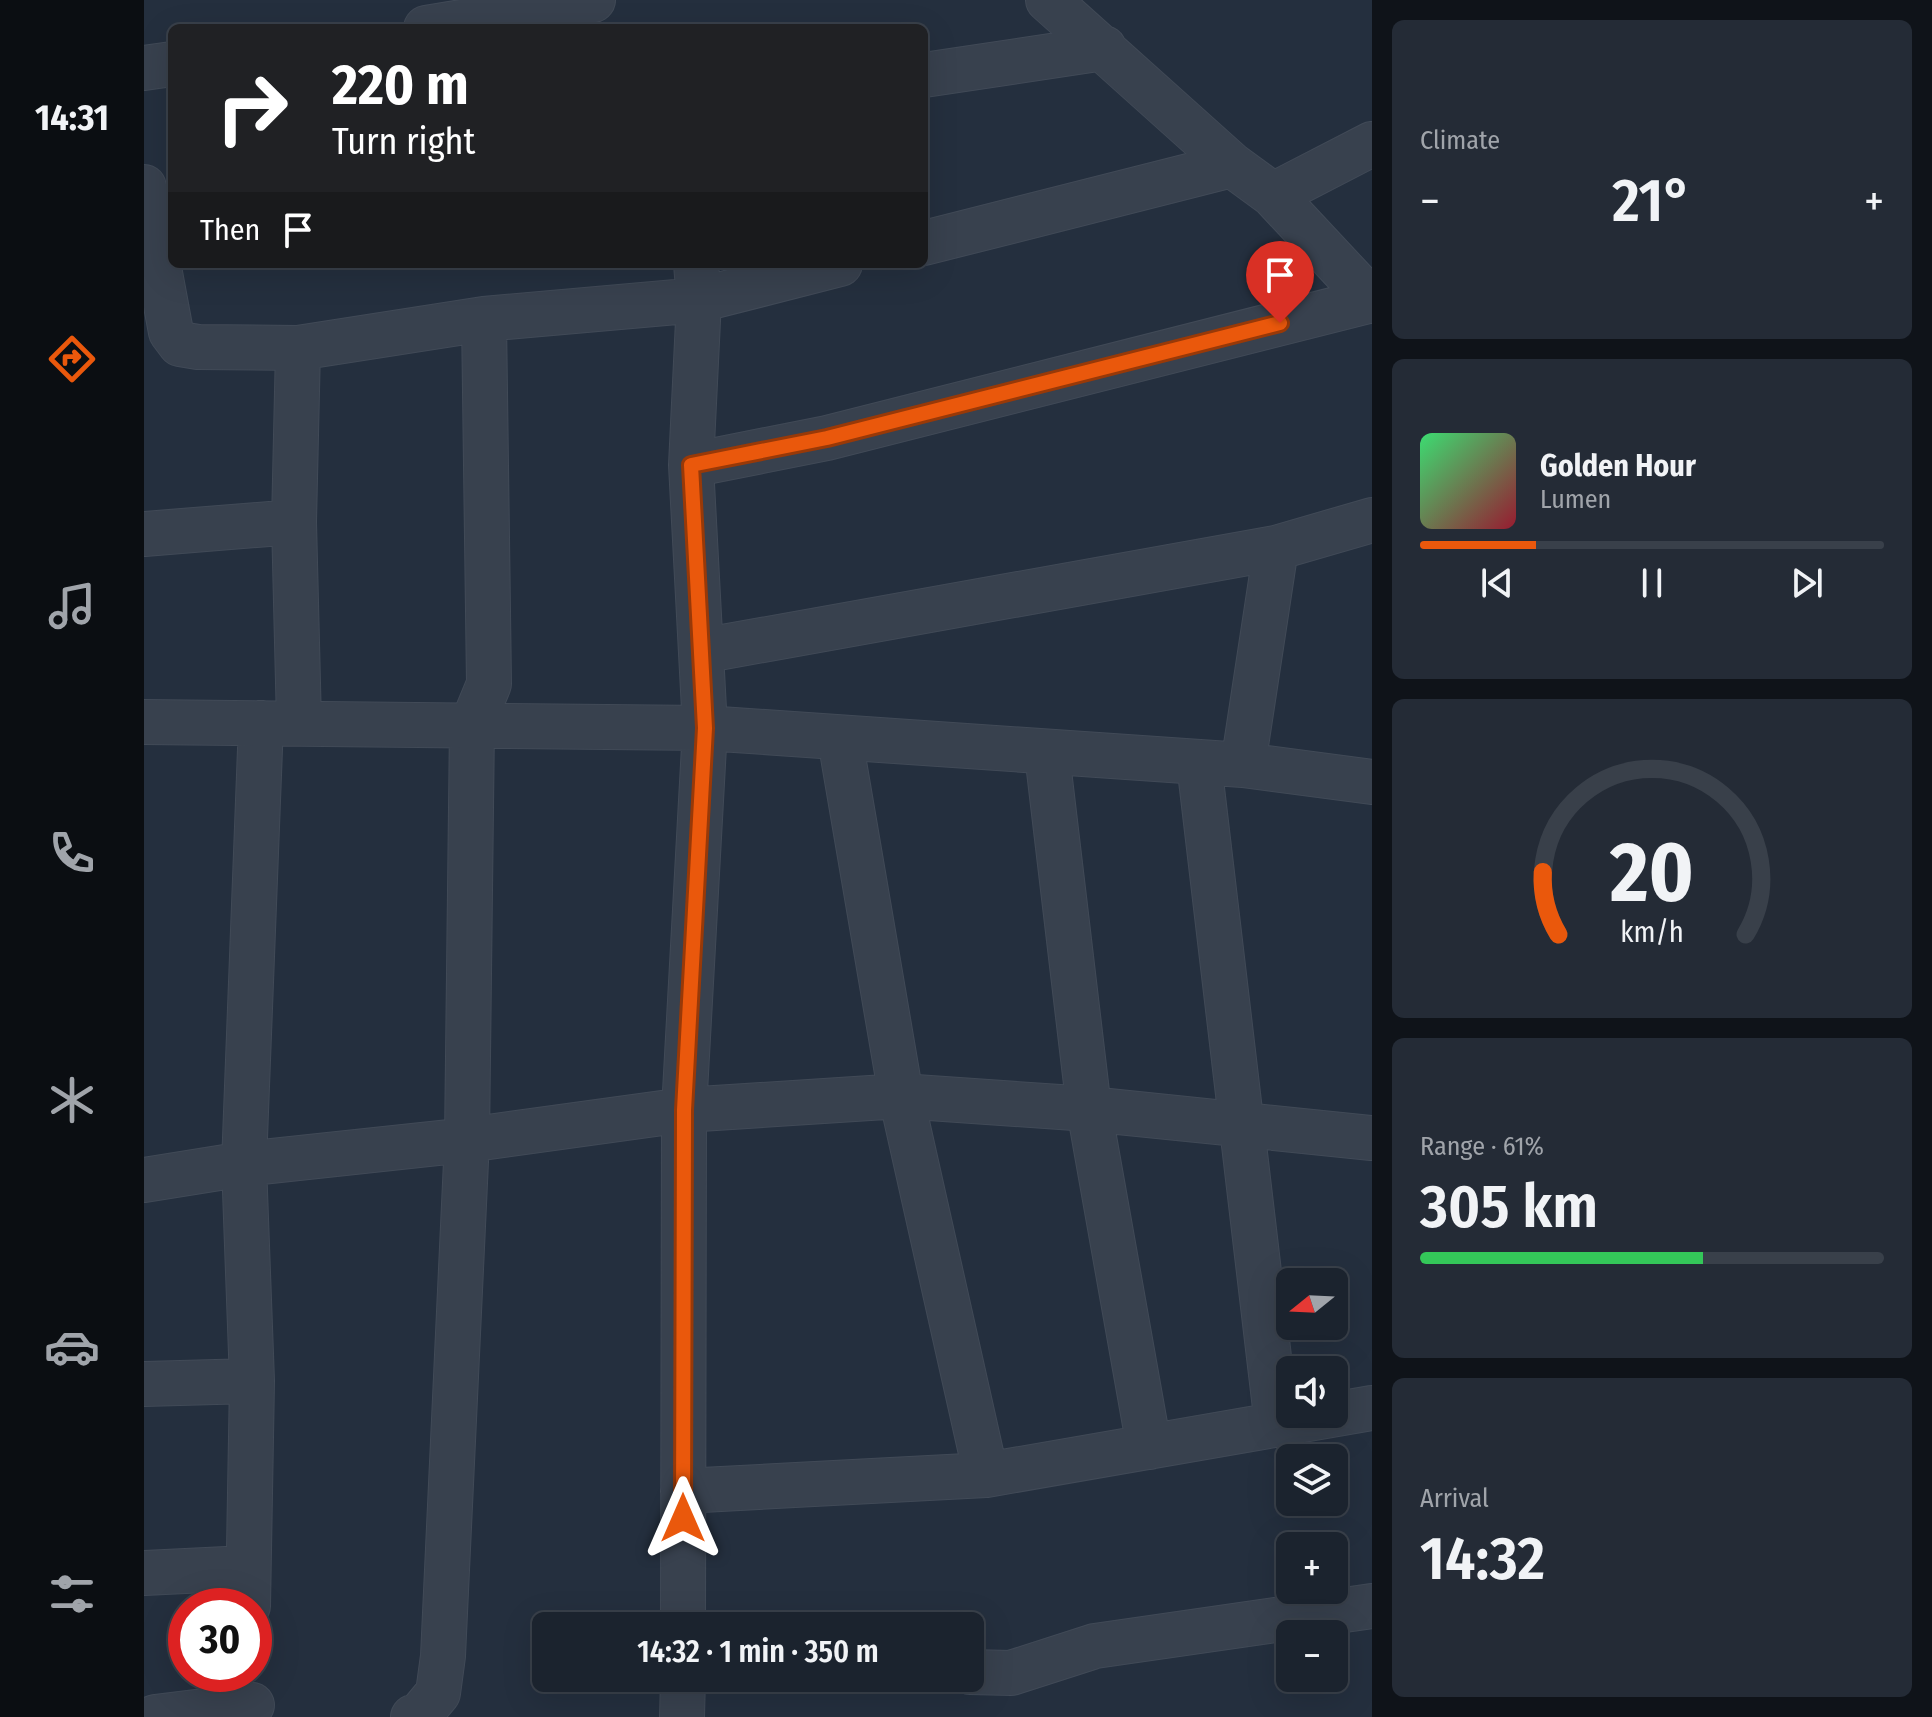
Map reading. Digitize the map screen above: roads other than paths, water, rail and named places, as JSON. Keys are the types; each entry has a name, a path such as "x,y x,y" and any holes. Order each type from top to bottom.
{"street":[{"path":"450,24 593,0"},
{"path":"691,465 827,438 1372,301 1273,195 1232,165 1048,0"},
{"path":"928,74 1104,48"},
{"path":"144,68 168,65"},
{"path":"1273,195 1372,144"},
{"path":"928,242 1232,165"},
{"path":"155,201 171,332 180,344 198,347 298,348 697,282 808,268"},
{"path":"683,1612 684,1110 705,728 691,465 697,282"},
{"path":"413,1717 419,1716 438,1693 443,1656 467,1140 472,725 489,684 484,319"},
{"path":"144,1573 247,1587 252,1381 244,1164 294,522 298,348"},
{"path":"701,651 1276,548 1372,520"},
{"path":"144,534 294,522"},
{"path":"1243,765 1276,548"},
{"path":"144,722 705,728 1047,754 1243,765 1372,782"},
{"path":"840,739 901,1096 986,1475"},
{"path":"1047,754 1089,1109 1149,1447"},
{"path":"1199,763 1276,1417"},
{"path":"144,1180 244,1164 467,1140 684,1110 901,1096 1089,1109 1372,1138"},
{"path":"144,1384 252,1381"},
{"path":"1348,1412 1372,1408"},
{"path":"683,1491 986,1475 1276,1425"},
{"path":"984,1672 1011,1673 1095,1646 1372,1606"},
{"path":"682,1717 683,1692"},
{"path":"155,1717 251,1699"}]}
